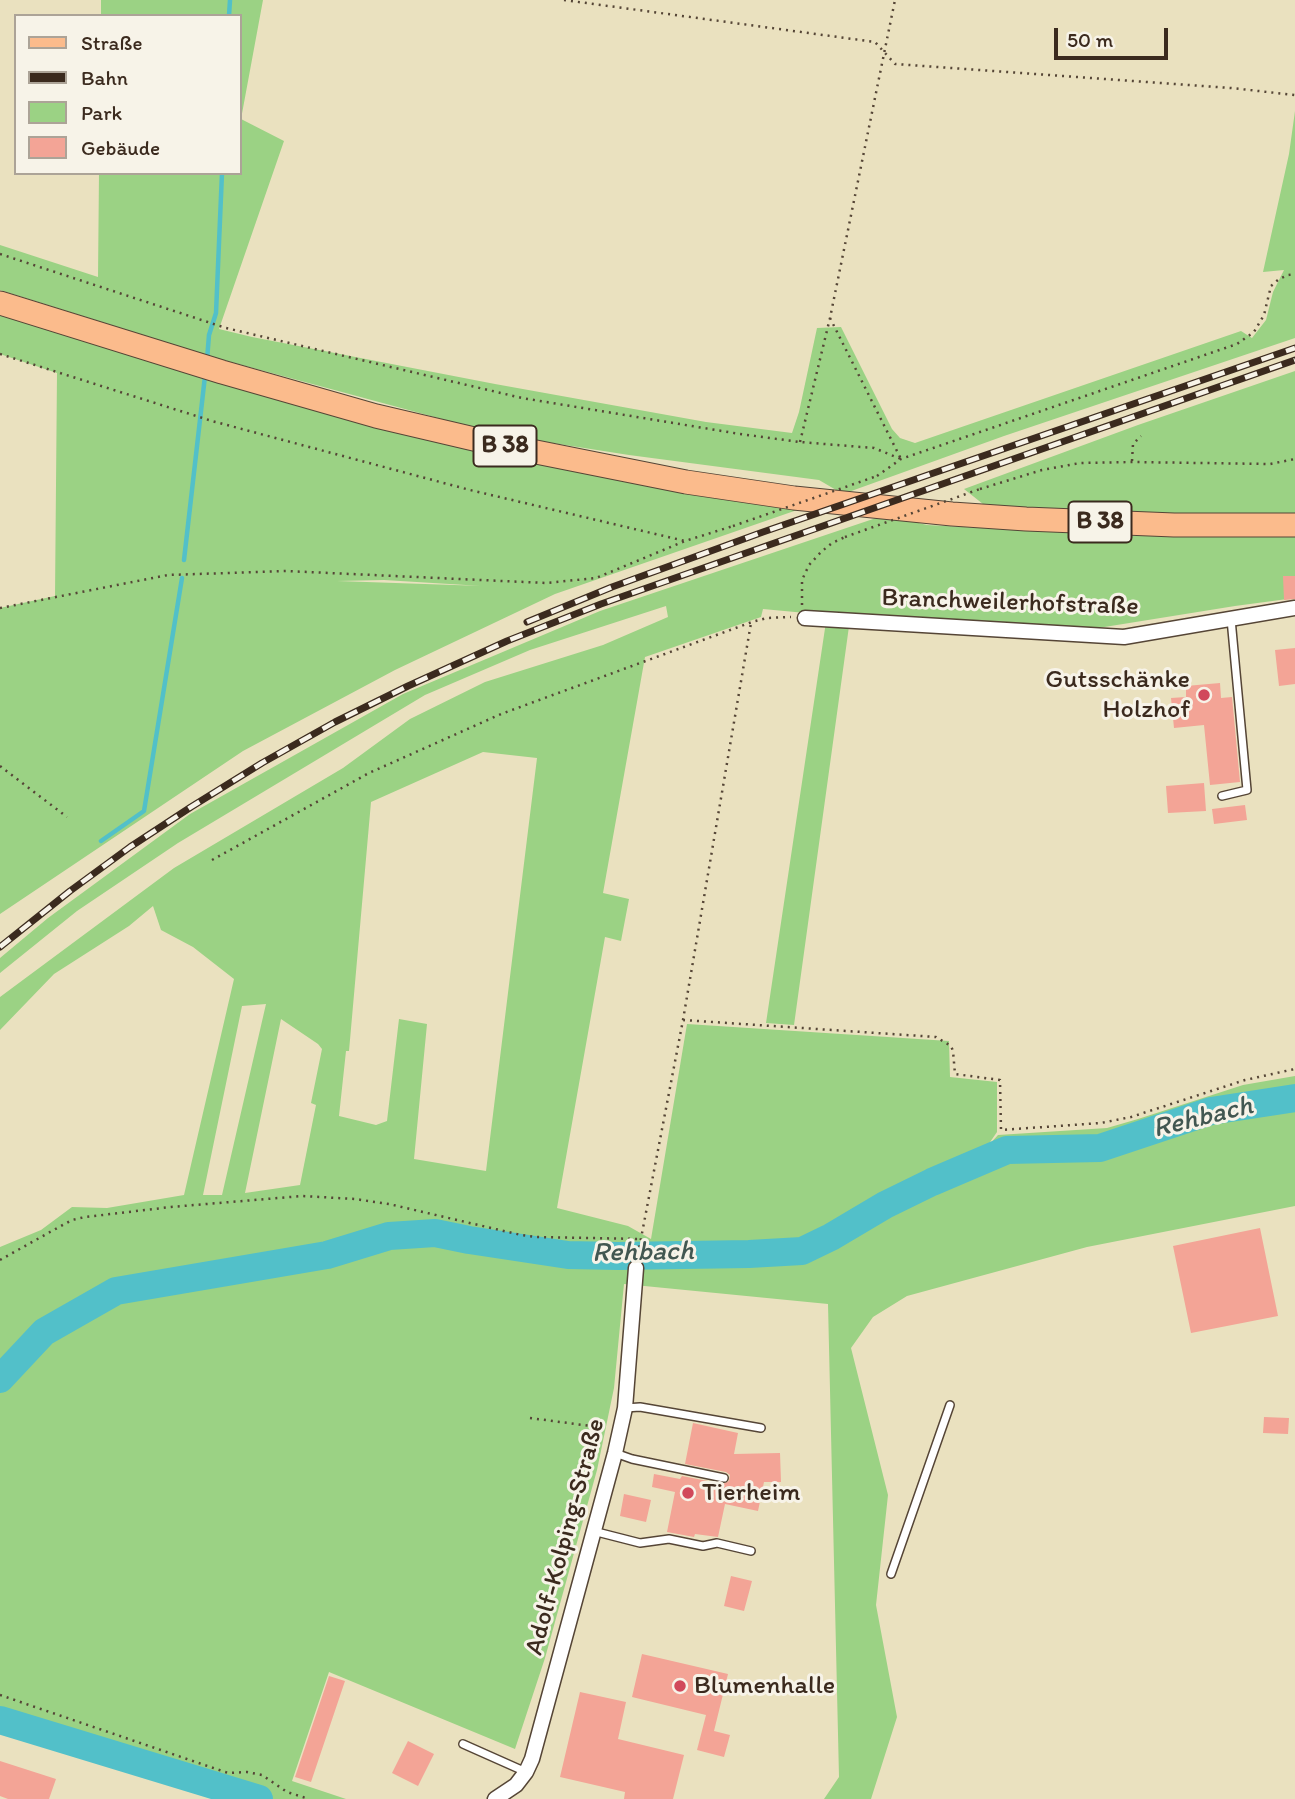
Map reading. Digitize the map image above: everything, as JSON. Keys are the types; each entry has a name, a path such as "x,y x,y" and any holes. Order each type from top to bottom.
{"main road":[{"name":"B 38","path":"0,303 222,372 376,416 491,443 686,482 794,498 1013,519 1174,525 1295,525"}],"street":[{"name":"Branchweilerhofstraße","path":"805,618 1124,637 1295,608"},
{"name":"Adolf-Kolping-Straße","path":"495,1799 516,1785 526,1772 540,1733 615,1453 625,1408 636,1268"}],"lane":[{"path":"1222,796 1247,790 1231,618"},
{"path":"891,1574 950,1405"},
{"path":"625,1408 640,1407 761,1428"},
{"path":"615,1453 724,1478"},
{"path":"593,1531 640,1543 669,1539 751,1551"},
{"path":"463,1744 526,1772"}],"path":[{"path":"564,0 875,42 895,64 1295,94"},
{"path":"800,443 830,318 895,0"},
{"path":"0,254 226,327 522,398 800,443 874,448 901,459"},
{"path":"0,607 168,575 286,571 546,583 596,578 685,541 877,476 901,459 1237,344 1254,332 1264,314 1271,286 1279,279 1295,274"},
{"path":"830,318 901,459"},
{"path":"0,354 212,421 470,490 685,541"},
{"path":"1132,462 1133,444 1141,436"},
{"path":"212,860 369,773 501,714 752,622 782,616 805,618 801,592 802,580 809,565 832,543 845,537 980,489 1068,465 1132,462 1270,464 1295,459"},
{"path":"0,1260 72,1220 85,1217 302,1196 389,1204 521,1235 641,1239 683,1020 752,622"},
{"path":"0,766 67,817"},
{"path":"683,1020 936,1037 951,1046 955,1074 1000,1080 1001,1130 1101,1123 1131,1117 1245,1080 1295,1069"},
{"path":"530,1418 620,1430"},
{"path":"0,1695 228,1773 247,1772 262,1775 287,1793 309,1799"}],"green space":[{"path":"101,0 263,0 242,114 242,14 101,14"},
{"path":"1295,111 1295,338 1004,436 843,494 819,480 501,435 216,358 0,290 0,245 98,277 99,175 242,175 242,120 284,141 219,329 495,384 706,422 792,433 817,328 841,327 892,429 900,438 915,443 1241,331 1252,338 1266,320 1273,292 1284,270 1263,272 1289,154"},
{"path":"0,311 177,368 800,509 555,594 395,670 243,751 0,914 0,608 55,596 57,373 0,354","holes":["384,580 481,586 337,581"]},
{"path":"1295,371 1295,515 1162,515 1006,509 983,504 964,489 1138,425"},
{"path":"885,515 927,525 1131,536 1295,535 1295,598 1092,629 850,619 794,1025 766,1023 827,615 763,609 761,617 645,657 603,893 629,899 621,941 605,937 557,1208 628,1226 651,1239 687,1024 949,1041 950,1077 997,1082 997,1132 986,1148 998,1135 1107,1128 1243,1085 1295,1076 1295,1206 1087,1247 907,1296 873,1317 851,1348 888,1495 876,1605 897,1717 871,1799 824,1799 839,1777 828,1304 624,1284 614,1388 597,1470 545,1658 515,1749 329,1672 292,1781 346,1799 214,1799 0,1733 0,1247 41,1230 72,1207 107,1208 184,1195 234,979 193,947 161,930 153,906 129,926 54,974 0,1030 0,997 174,868 343,768 410,719 485,682 603,645 668,617 666,606 530,650 425,695 178,843 77,911 0,973 0,958 48,918 190,814 403,694 600,611","holes":["483,752 537,758 486,1171 414,1159 427,1024 399,1019 387,1121 376,1125 339,1116 346,1051 349,1051 371,802","266,1004 222,1195 203,1195 242,1006","281,1019 322,1049 311,1103 316,1105 300,1185 245,1193"]}],"building":[{"path":"1283,576 1295,576 1295,599 1284,600"},
{"path":"1295,648 1295,684 1279,686 1275,650"},
{"path":"1220,683 1221,698 1232,697 1240,782 1210,785 1204,725 1174,728 1171,698 1186,697 1186,686"},
{"path":"1204,783 1206,811 1168,813 1166,786"},
{"path":"1245,805 1247,820 1214,824 1212,809"},
{"path":"1260,1228 1278,1316 1191,1333 1173,1246"},
{"path":"1264,1417 1289,1418 1288,1434 1263,1433"},
{"path":"693,1423 738,1433 734,1454 780,1453 781,1482 764,1482 758,1511 725,1504 718,1537 695,1534 694,1537 667,1532 675,1492 652,1487 654,1474 723,1484 729,1481 730,1475 726,1472 685,1464"},
{"path":"624,1494 651,1500 646,1522 620,1516"},
{"path":"731,1576 752,1581 744,1611 724,1606"},
{"name":"Blumenhalle","path":"642,1654 728,1674 714,1731 730,1735 724,1757 697,1750 706,1715 632,1697"},
{"path":"329,1676 345,1681 311,1782 295,1777"},
{"path":"580,1692 626,1702 618,1739 684,1755 673,1799 624,1799 625,1792 560,1777"},
{"path":"408,1741 434,1754 418,1786 392,1773"},
{"path":"0,1761 56,1779 49,1799 8,1799 0,1796"}],"waterway":[{"path":"229,14 230,0"},
{"path":"207,360 209,335 216,313 222,175"},
{"path":"184,560 205,376"},
{"path":"101,841 144,811 182,578"},
{"name":"Rehbach","path":"0,1379 44,1332 116,1291 327,1255 389,1236 435,1233 568,1255 802,1251 885,1205 1007,1150 1100,1148 1211,1111 1295,1098"},
{"path":"0,1720 259,1799"}],"railway":[{"path":"527,622 612,587 763,532 1295,348"},
{"path":"0,947 130,847 262,763 335,722 507,641 601,604 1295,360"}],"place":[{"name":"Gutsschänke Holzhof","path":"1204,695"},
{"name":"Tierheim","path":"688,1493"},
{"name":"Blumenhalle","path":"680,1686"}]}
